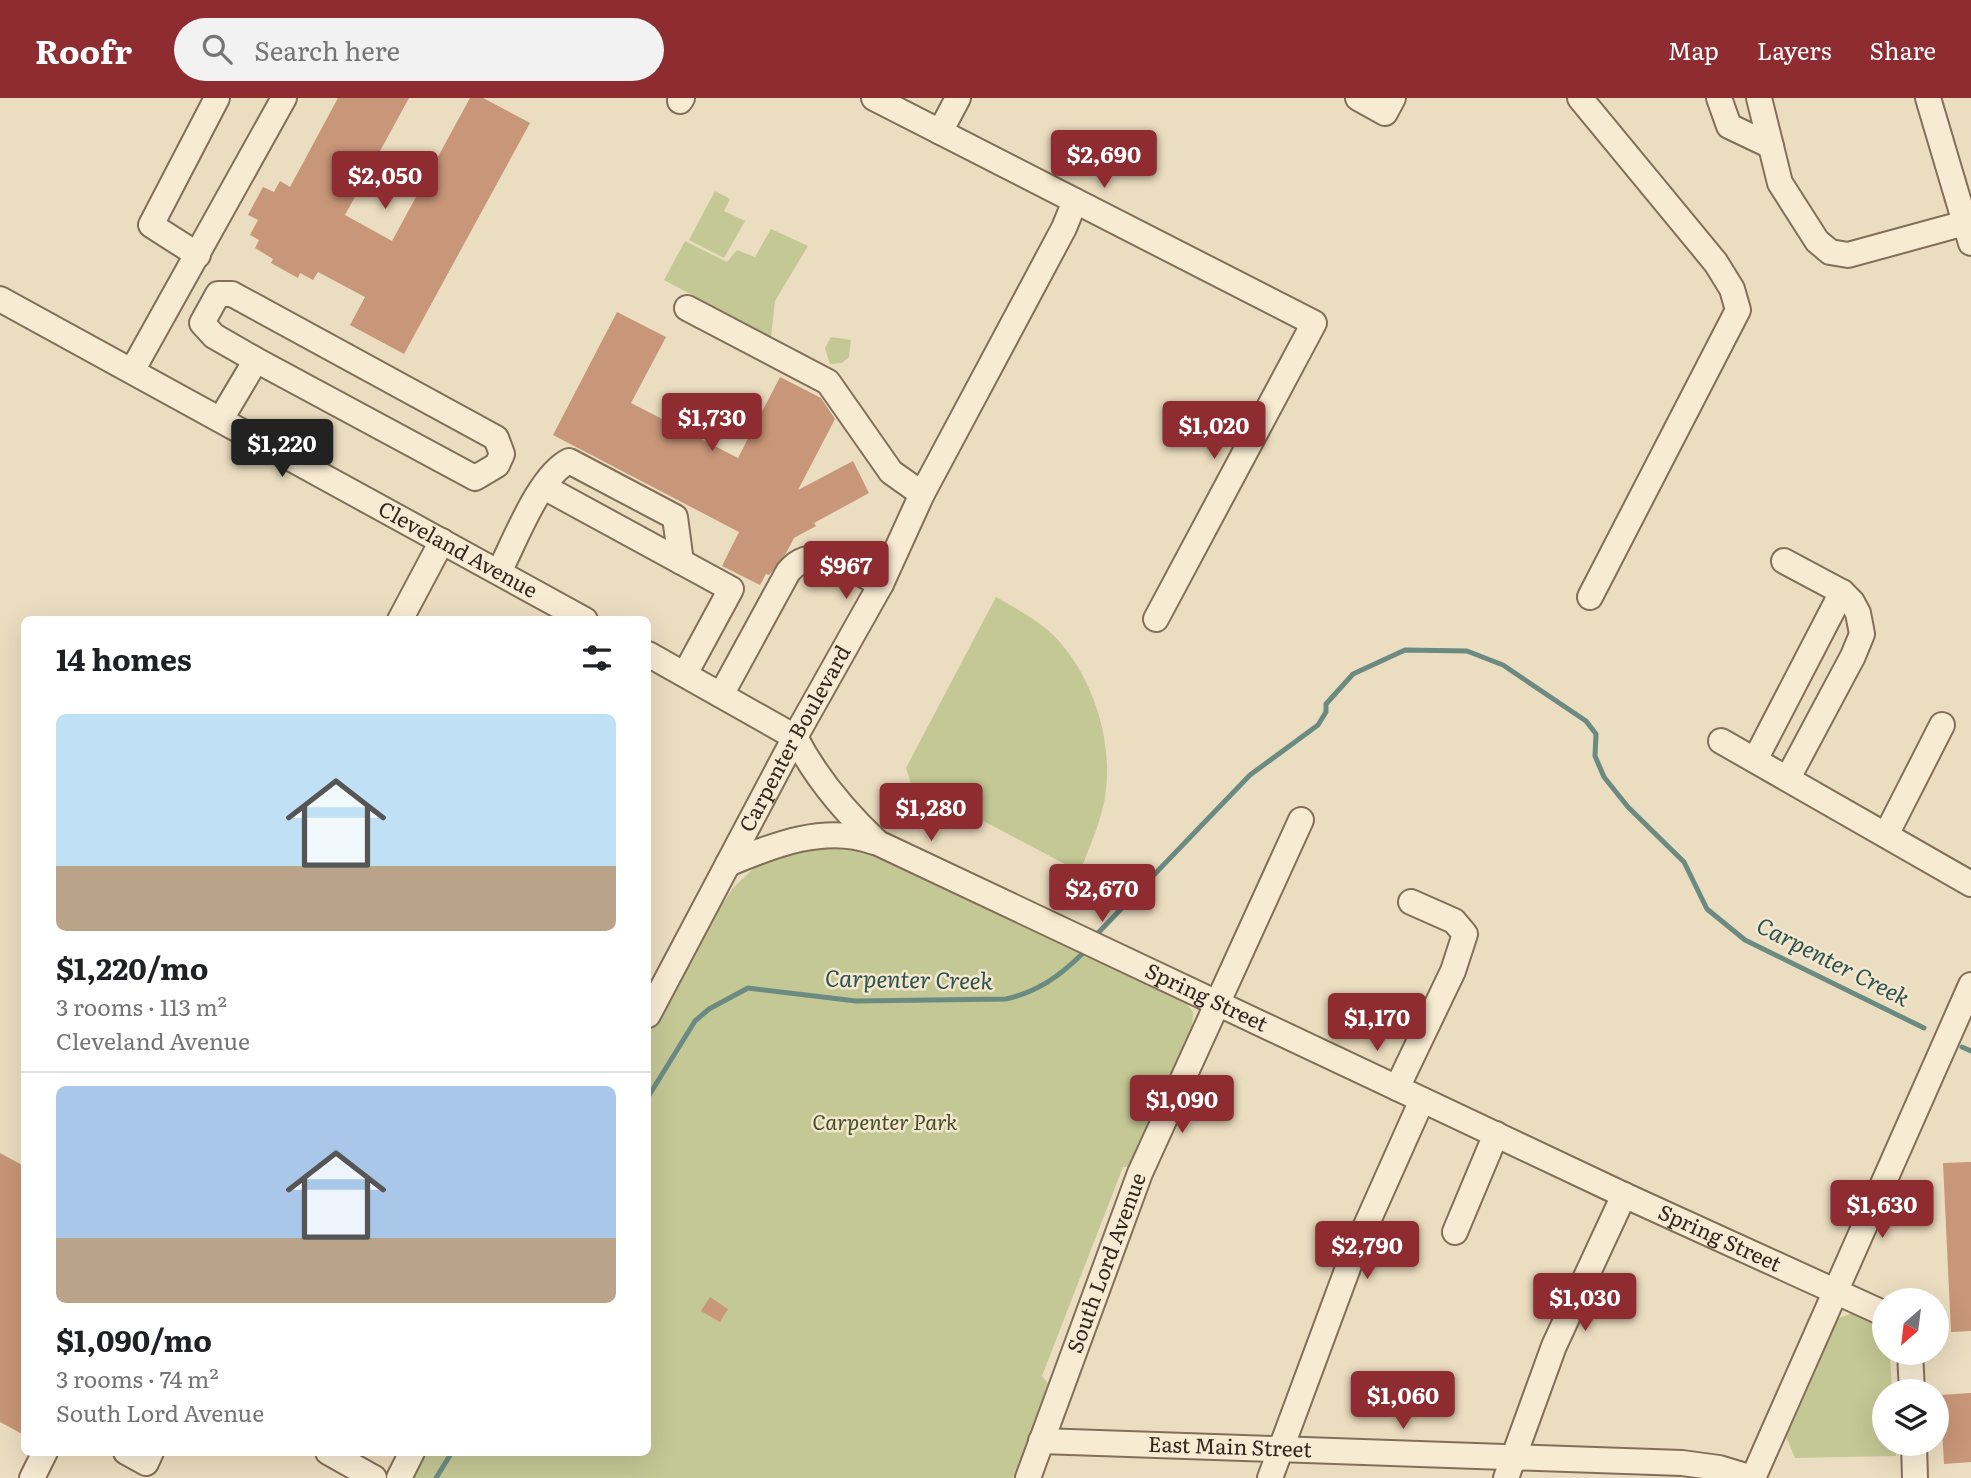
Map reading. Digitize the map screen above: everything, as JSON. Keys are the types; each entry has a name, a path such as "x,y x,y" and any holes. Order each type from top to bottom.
{"street":[{"path":"198,255 151,225 218,98"},
{"path":"132,371 284,98"},
{"path":"874,98 1314,323 1156,619"},
{"path":"940,132 957,98"},
{"path":"1358,98 1385,113 1392,98"},
{"path":"1580,98 1716,263 1732,289 1738,310 1590,597"},
{"path":"1719,98 1729,126 1771,146"},
{"path":"1759,98 1780,183 1817,241 1830,252 1848,255 1968,233 1928,98"},
{"name":"Carpenter Boulevard","path":"651,1009 794,737 881,584 922,494 1064,228 1075,201"},
{"path":"232,293 496,439 502,454 497,465 475,478 256,360 214,336 202,323 218,294 232,293"},
{"name":"Cleveland Avenue","path":"0,299 578,616"},
{"path":"687,308 828,382 891,472 922,494"},
{"path":"221,419 256,360"},
{"path":"499,572 556,467 569,461 676,517 681,562"},
{"path":"544,487 731,589 685,674"},
{"path":"402,616 442,541"},
{"path":"721,695 788,572 800,561 826,558 881,584"},
{"path":"1784,561 1842,592 1858,613 1862,634 1788,778"},
{"path":"1755,760 1842,592"},
{"path":"651,656 794,737"},
{"path":"1886,835 1942,725"},
{"name":"Spring Street","path":"794,737 806,760 835,798 878,843 1624,1195 1872,1308"},
{"path":"1721,741 1971,884"},
{"name":"South Lord Avenue","path":"1028,1478 1135,1185 1301,820"},
{"path":"727,863 785,844 835,833 878,843"},
{"path":"1397,1088 1454,971 1465,933 1454,921 1411,902"},
{"path":"1752,1478 1971,985"},
{"path":"1270,1478 1348,1268 1422,1100"},
{"path":"1455,1232 1496,1135"},
{"path":"1510,1468 1559,1337 1624,1195"},
{"name":"East Main Street","path":"1041,1441 1280,1450 1510,1468 1694,1464 1752,1478"},
{"path":"32,1478 43,1456"},
{"path":"133,1456 146,1463 150,1456"},
{"path":"335,1456 374,1478"},
{"path":"399,1478 410,1456"},
{"path":"1914,1456 1915,1478"}],"green space":[{"path":"715,191 730,199 724,211 745,221 724,258 689,240"},
{"path":"771,229 808,246 775,301 771,337 664,280 685,241 727,262 737,250 755,257"},
{"path":"831,337 851,340 849,357 842,363 830,364 825,348"},
{"path":"996,597 1052,633 1081,673 1097,710 1106,750 1106,790 1099,821 1080,872 911,783 906,768"},
{"name":"Carpenter Park","path":"817,848 851,848 874,854 1183,999 1193,1012 1192,1028 1129,1167 1123,1167 1042,1376 1048,1383 1014,1478 411,1478 422,1456 651,1456 651,1030 698,941 733,888 754,868 785,855"},
{"path":"1852,1313 1872,1324 1872,1365 1891,1365 1891,1379 1872,1379 1872,1456 1896,1456 1795,1458 1785,1434 1834,1320"}],"building":[{"path":"338,98 409,98 345,215 392,241 470,98 483,98 530,123 404,354 350,325 365,297 318,272 313,280 300,273 298,278 271,263 273,259 255,248 259,240 250,235 258,220 248,215 263,187 274,192 280,181 290,187"},
{"path":"617,312 666,337 631,403 738,458 780,377 821,398 835,419 798,490 853,461 869,493 814,523 816,526 794,538 785,555 769,575 766,574 760,585 722,566 739,532 553,435"},
{"path":"0,1153 21,1164 21,1433 0,1422"},
{"path":"1971,1162 1971,1331 1951,1332 1943,1163"},
{"path":"710,1297 728,1309 720,1322 701,1311"},
{"path":"1971,1393 1971,1462 1944,1464 1944,1456 1949,1456 1949,1394"}],"waterway":[{"name":"Carpenter Creek","path":"1097,934 1250,775 1318,725 1326,712 1326,704 1353,674 1405,650 1467,651 1503,665 1586,721 1596,734 1595,756 1604,777 1628,807 1684,862 1707,909 1745,940 1924,1028"},
{"name":"Carpenter Creek","path":"651,1092 695,1021 709,1009 748,988 856,1001 1006,999 1047,982 1082,954"},
{"name":"Carpenter Creek","path":"1962,1047 1971,1051"},
{"name":"Carpenter Creek","path":"436,1478 450,1456"}]}
